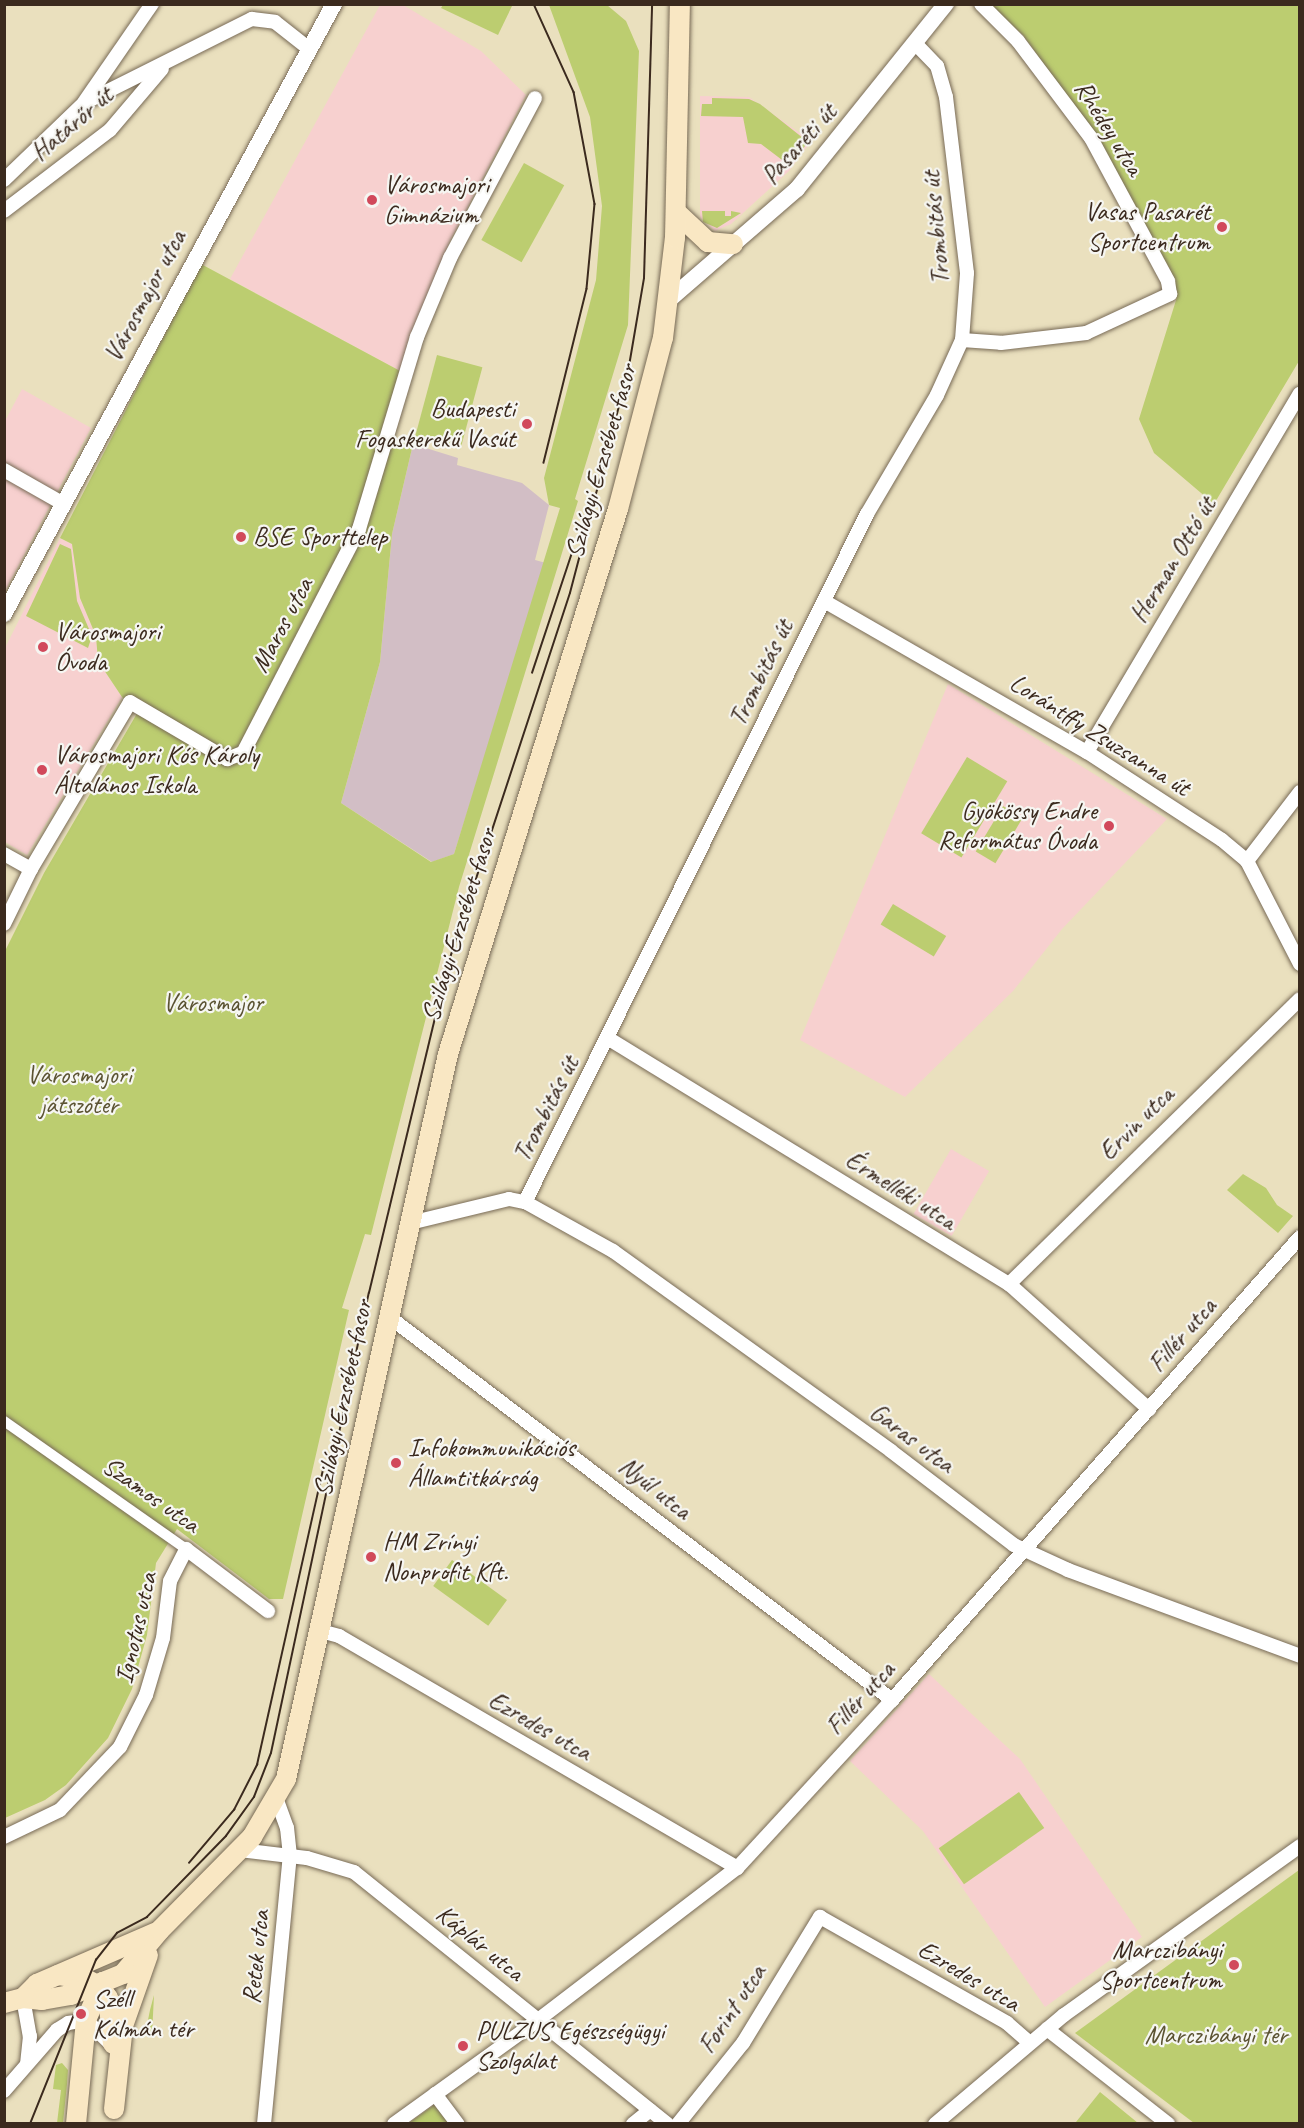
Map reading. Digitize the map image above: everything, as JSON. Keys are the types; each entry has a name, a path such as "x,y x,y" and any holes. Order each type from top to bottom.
{"main road":[{"name":"Szilágyi Erzsébet fasor","path":"240,1850 261,1824 286,1779 317,1630 448,1054 618,509 670,299 676,212 680,4"},
{"path":"676,212 708,242 733,244"},
{"path":"14,2000 59,1998 99,1986 123,1974 152,1935 240,1850"},
{"path":"14,2000 37,1984 152,1935"},
{"path":"113,2116 123,2026 152,1935"},
{"path":"58,1975 86,1979 99,1986 108,1998 113,2046 113,2116"},
{"path":"76,2124 86,2020 99,1986"},
{"path":"59,1998 76,2004 86,2020"}],"street":[{"path":"84,103 152,4"},
{"name":"Városmajor utca","path":"4,614 308,48 334,4"},
{"name":"Pasaréti út","path":"670,299 797,189 946,4"},
{"name":"Rhédey utca","path":"962,340 1013,342 1086,333 1170,294 1168,281 1091,138 1018,41 981,4"},
{"name":"Határőr út","path":"4,180 84,103 165,66 252,19 262,17 283,27 308,48"},
{"name":"Trombitás út","path":"410,1223 509,1199 525,1202 609,1039 867,514 937,395 962,340 967,273 946,96 936,66 916,44"},
{"name":"Határőr út","path":"4,212 110,130 165,66"},
{"name":"Maros utca","path":"4,924 31,870 130,702 227,759 243,753 359,529 417,337 450,258 536,98"},
{"name":"Herman Ottó út","path":"1086,752 1299,393"},
{"path":"4,470 62,503"},
{"name":"Lorántffy Zsuzsanna út","path":"824,601 1086,752 1222,840 1247,861 1299,964"},
{"path":"1247,861 1299,792"},
{"path":"4,854 31,870"},
{"name":"Ervin utca","path":"1009,1284 1299,999"},
{"name":"Érmelléki utca","path":"609,1039 1009,1284 1149,1409"},
{"name":"Garas utca","path":"525,1202 613,1251 1024,1551 1299,1656"},
{"name":"Fillér utca","path":"394,2124 538,2020 737,1868 1024,1551 1299,1237"},
{"name":"Nyúl utca","path":"388,1316 891,1700"},
{"name":"Szamos utca","path":"4,1421 186,1549 268,1611"},
{"name":"Ignotus utca","path":"4,1837 60,1810 120,1747 146,1695 163,1638 170,1581 186,1549"},
{"name":"Ezredes utca","path":"317,1630 339,1636 737,1868"},
{"name":"Retek utca","path":"264,2124 290,1856 285,1821 276,1798"},
{"path":"935,2124 1047,2029 1299,1846"},
{"name":"Káplár utca","path":"240,1850 290,1856 354,1872 667,2124"},
{"name":"Ezredes utca","path":"820,1917 1007,2023 1030,2043"},
{"name":"Forint utca","path":"678,2124 743,2043 820,1917"},
{"path":"14,2000 30,2036 27,2065"},
{"path":"4,2091 57,2030 68,2023 86,2020 113,2046"},
{"path":"1047,2029 1167,2124"},
{"path":"435,2094 458,2124"},
{"path":"633,2124 650,2110"}],"shaded area":[{"name":"Városmajori Gimnázium","path":"380,5 403,5 481,51 526,95 449,243 402,372 230,279"},
{"path":"700,96 749,97 811,141 789,171 731,224 715,231 700,217"},
{"path":"22,389 91,428 5,591 5,421"},
{"path":"413,444 458,458 457,465 522,483 549,505 535,560 546,563 454,854 432,862 341,803 380,662 392,534"},
{"name":"Városmajori Kós Károly Általános Iskola","path":"60,538 72,544 80,598 96,637 98,661 122,697 27,855 5,842 5,648"},
{"path":"948,684 1167,819 1062,929 1013,991 905,1097 800,1040"},
{"path":"951,1149 989,1171 952,1236 914,1214"},
{"path":"929,1674 1020,1759 1142,1937 1045,2007 923,1831 850,1761"}],"green space":[{"path":"508,4 512,6 498,35 441,8 443,5"},
{"name":"Városmajor","path":"549,5 607,5 626,21 639,51 628,325 575,499 578,501 459,887 371,1235 365,1234 342,1308 349,1310 283,1599 269,1599 177,1529 156,1563 147,1635 132,1689 108,1738 66,1785 45,1800 5,1818 4,953 44,873 139,710 122,697 98,661 96,636 80,598 72,544 60,538 201,264 402,372 392,440 413,444 392,534 380,662 341,803 431,862 454,854 560,508 549,505 544,478 596,280 602,206 590,117"},
{"name":"Vasas Pasarét Sportcentrum","path":"1299,5 1299,361 1214,504 1154,453 1139,419 1177,297 1175,284 1094,134 1023,35 991,6"},
{"path":"712,98 749,99 760,104 808,142 790,166 761,144 748,143 743,117 701,116 702,104 712,104"},
{"path":"524,163 564,185 522,262 481,240"},
{"path":"702,211 725,211 725,216 731,216 731,211 741,213 717,228 703,222"},
{"path":"437,355 482,367 460,449 415,437"},
{"path":"60,544 71,549 77,601 92,636 88,648 26,616"},
{"path":"967,757 1007,781 961,857 921,833"},
{"path":"1003,806 1023,818 995,863 976,851"},
{"path":"893,904 946,936 934,957 881,925"},
{"path":"1243,1174 1266,1188 1277,1205 1293,1216 1278,1233 1227,1190"},
{"path":"452,1560 507,1600 488,1626 433,1586"},
{"path":"1019,1792 1044,1828 964,1884 939,1848"},
{"name":"Marczibányi Sportcentrum","path":"1299,1870 1299,2123 1194,2123 1075,2033"},
{"path":"154,1995 152,2035 145,2035 150,2010"},
{"path":"62,2063 68,2070 67,2084 63,2123 57,2123 61,2090 53,2089 56,2065"},
{"path":"1100,2092 1138,2123 1070,2123 1076,2122"},
{"path":"434,2105 449,2123 409,2123"}],"tram line":[{"path":"534,4 574,92 595,204 587,289 544,463"},
{"path":"30,2124 96,1960 117,1933 147,1917 226,1836 254,1797 271,1753 369,1293 449,961 570,593 628,372 644,278 652,4"},
{"path":"532,673 573,550"},
{"path":"189,1863 234,1810 257,1765 323,1470"}],"place":[{"name":"Városmajori Gimnázium","path":"372,200"},
{"name":"Vasas Pasarét Sportcentrum","path":"1222,227"},
{"name":"Budapesti Fogaskerekű Vasút","path":"527,424"},
{"name":"BSE Sporttelep","path":"241,537"},
{"name":"Városmajori Óvoda","path":"43,647"},
{"name":"Városmajori Kós Károly Általános Iskola","path":"42,770"},
{"name":"Gyökössy Endre Református Óvoda","path":"1109,826"},
{"name":"Infokommunikációs Államtitkárság","path":"396,1463"},
{"name":"HM Zrínyi Nonprofit Kft.","path":"371,1557"},
{"name":"Marczibányi Sportcentrum","path":"1234,1965"},
{"name":"Széll Kálmán tér","path":"81,2014"},
{"name":"PULZUS Egészségügyi Szolgálat","path":"463,2046"}],"park label":[{"name":"Városmajori játszótér","path":"79,1090"},
{"name":"Marczibányi tér","path":"1216,2035"}]}
